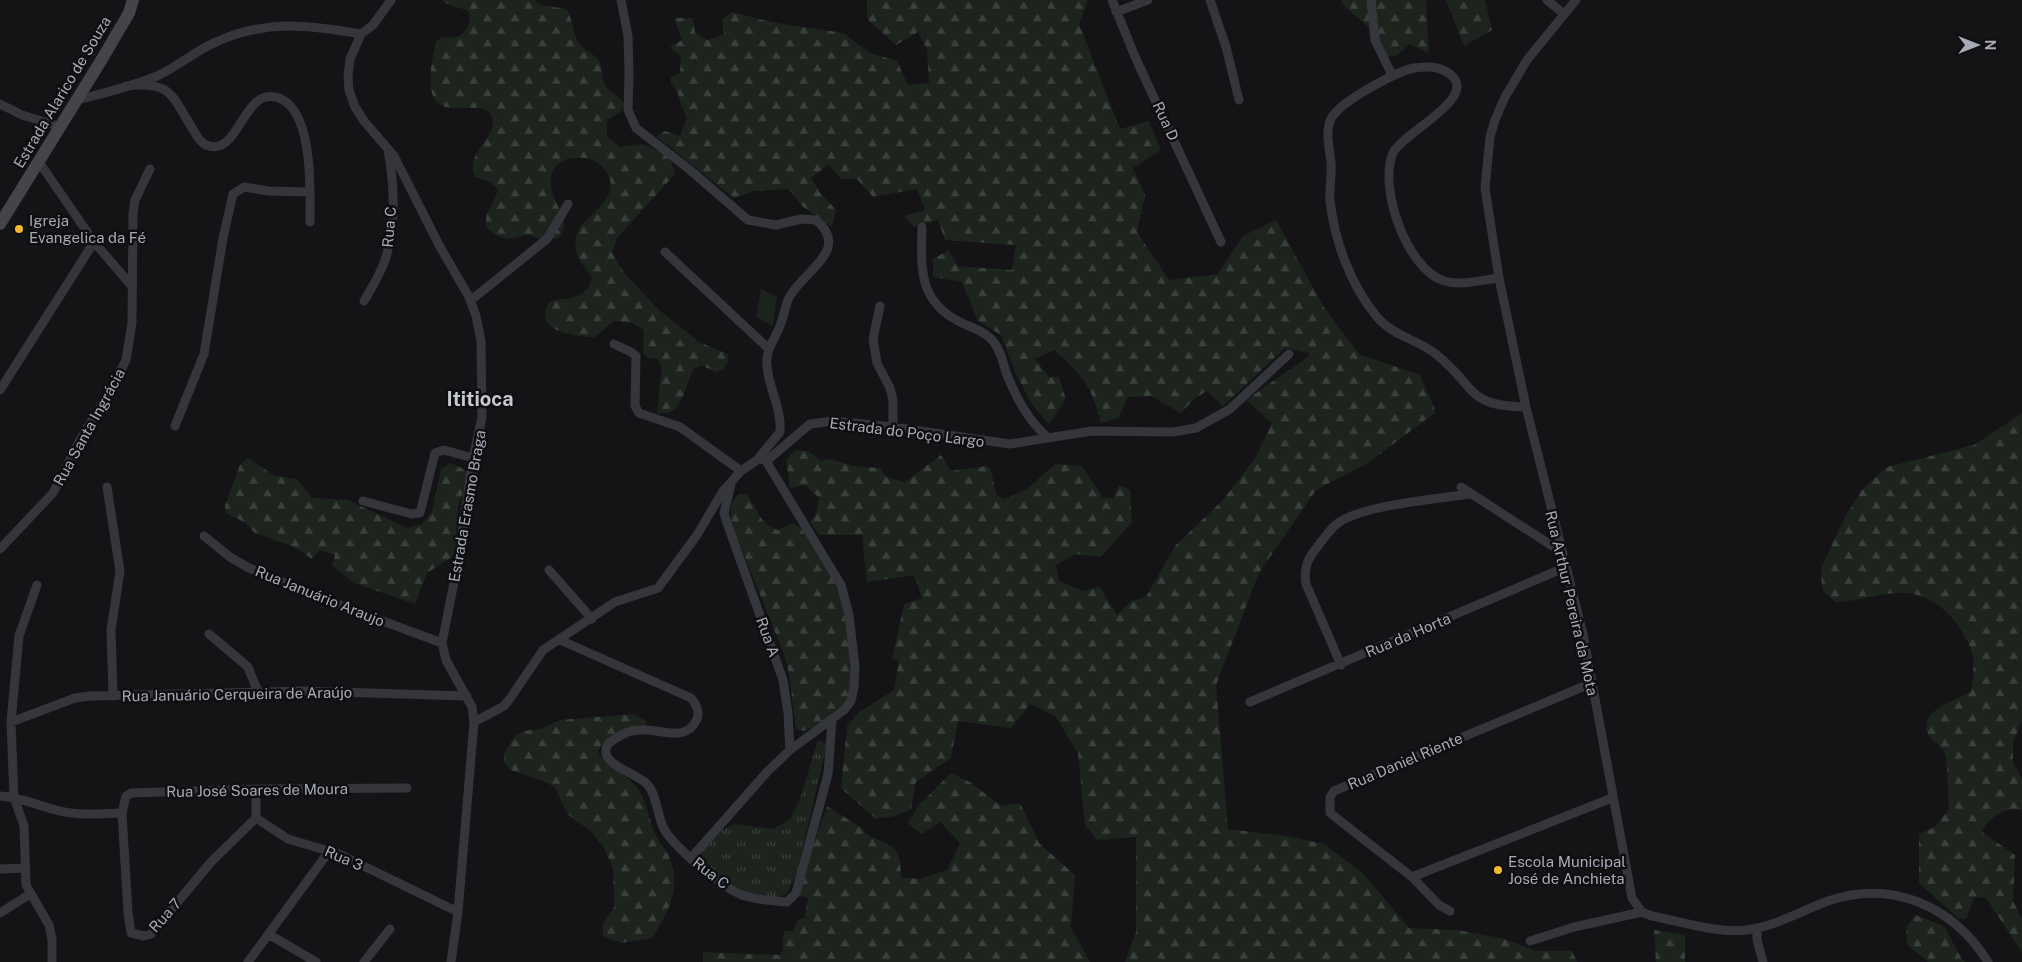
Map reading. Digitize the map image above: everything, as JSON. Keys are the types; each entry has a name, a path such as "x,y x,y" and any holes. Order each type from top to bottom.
{"main road":[{"name":"Estrada Alarico de Souza","path":"0,224 129,13 132,0"}],"street":[{"name":"Estrada Erasmo Braga","path":"391,0 373,25 361,34 350,59 349,90 355,107 364,121 394,156 470,301 476,316 480,341 483,384 482,418 473,458 458,562 442,643 446,660 472,708 474,722 458,912 451,962"},
{"path":"621,0 628,36 628,110 636,128 696,175 748,220 776,225 801,219 816,220 828,236 829,243 826,255 792,292 769,350 766,366 779,414 780,432 762,460 820,549 841,585 846,598 855,667 851,700 844,710 832,721 790,750 767,772 691,858"},
{"name":"Rua D","path":"1112,0 1222,242"},
{"path":"1116,12 1148,0"},
{"path":"1210,0 1226,47 1239,100"},
{"path":"1371,0 1375,40 1392,75"},
{"path":"1547,0 1564,14"},
{"name":"Rua Arthur Pereira da Mota","path":"1576,0 1523,66 1494,120 1490,137 1485,188 1498,278 1526,407 1560,551 1566,567 1592,683 1632,898 1642,912"},
{"path":"77,100 157,76 215,42 240,32 260,27 312,26 361,34"},
{"path":"1498,278 1455,284 1442,281 1432,275 1410,249 1392,206 1389,175 1391,159 1399,142 1453,100 1456,88 1451,75 1439,67 1412,68 1392,75 1351,99 1331,118 1328,138 1331,165 1330,199 1345,263 1377,317 1392,330 1435,353 1466,388 1484,402 1503,407 1526,407"},
{"path":"126,86 158,85 170,94 202,142 212,146 223,144 230,139 254,104 260,99 277,98 284,101 296,115 307,149 310,222"},
{"path":"0,104 22,115 61,127"},
{"name":"Rua C","path":"364,301 384,262 390,243 392,194 388,149"},
{"path":"39,162 94,242 131,285"},
{"name":"Rua Santa Ingrácia","path":"0,549 53,493 81,438 114,386 126,360 132,323 131,285 134,207 150,169"},
{"path":"175,426 204,354 223,238 233,194 244,187 268,191 310,192"},
{"path":"470,301 547,239 568,204"},
{"path":"922,227 921,267 924,285 946,314 972,326 994,341 1026,414 1046,436"},
{"path":"0,390 94,242"},
{"path":"665,252 769,350"},
{"path":"880,306 873,340 875,351 891,394 893,427"},
{"path":"614,344 632,352 636,356 635,406 639,413 680,427 741,470"},
{"name":"Estrada do Poço Largo","path":"474,722 504,706 539,654 615,602 658,588 697,535 722,491 741,470 762,460 810,424 834,421 893,427 1010,444 1046,436 1092,431 1162,434 1196,428 1230,409 1289,354"},
{"path":"363,502 412,514 420,513 435,453 444,450 473,458"},
{"name":"Rua A","path":"732,480 724,513 782,680 788,713 790,750"},
{"path":"107,487 120,565 111,630 113,696"},
{"path":"1460,487 1560,551"},
{"path":"1341,664 1306,584 1304,573 1306,564 1316,549 1336,524 1349,517 1366,511 1469,494"},
{"name":"Rua Januário Araujo","path":"204,536 230,557 249,568 326,600 442,643"},
{"name":"Rua da Horta","path":"1250,702 1566,567"},
{"path":"549,570 592,619"},
{"path":"37,585 18,636 11,722 14,797 24,826 26,885 49,925 52,939 52,962"},
{"path":"209,634 248,667 258,692"},
{"name":"Rua C","path":"560,640 691,698 697,705 698,715 693,727 686,732 670,734 638,730 624,734 610,742 606,747 606,755 609,761 639,776 649,787 667,834 720,883 743,895 787,902 796,893 828,774 832,721"},
{"name":"Rua Daniel Riente","path":"1450,911 1439,905 1412,877 1330,813 1330,797 1334,791 1592,683"},
{"name":"Rua Januário Cerqueira de Araújo","path":"11,722 75,698 305,691 467,696"},
{"name":"Rua José Soares de Moura","path":"122,813 126,796 137,792 407,788"},
{"path":"256,789 256,818"},
{"path":"0,796 14,797 54,810 78,814 122,813"},
{"path":"1412,877 1612,798"},
{"name":"Rua 7","path":"122,813 130,923 132,933 144,936 151,934 211,862 256,818"},
{"name":"Rua 3","path":"256,818 288,839 330,850 458,912"},
{"path":"248,962 270,935 330,850"},
{"path":"0,869 25,868"},
{"path":"1530,941 1574,927 1642,912 1652,916 1727,930 1757,928 1850,895 1870,892 1897,894 1916,899 1956,925 1978,945 1988,962"},
{"path":"0,913 30,894"},
{"path":"1757,928 1757,940 1763,962"},
{"path":"364,962 390,929"},
{"path":"270,935 316,962"}],"green space":[{"path":"442,0 534,0 541,5 566,9 577,41 598,60 605,85 624,104 620,112 607,120 607,137 620,147 644,144 670,158 675,174 617,238 612,253 625,274 659,310 699,342 728,354 728,363 723,369 716,372 701,365 694,369 682,399 673,410 666,413 657,413 662,366 657,359 649,358 643,353 644,330 632,323 614,321 595,337 577,336 558,331 550,326 546,320 545,311 550,301 582,294 590,285 592,278 577,255 575,244 579,229 606,199 610,190 610,181 601,166 594,161 581,157 567,159 555,167 551,181 552,190 564,222 559,238 543,241 529,234 516,238 505,238 496,235 486,226 488,211 498,189 490,182 475,177 473,168 477,152 491,131 492,117 486,110 450,108 439,104 432,93 431,73 437,40 460,35 467,28 469,18 469,12"},
{"path":"867,0 1088,0 1079,24 1120,129 1149,121 1161,150 1133,168 1145,195 1137,232 1169,280 1218,274 1243,236 1276,220 1323,306 1359,354 1420,375 1436,412 1368,463 1316,490 1259,573 1216,685 1228,829 1287,836 1324,844 1363,873 1409,928 1456,930 1501,938 1537,951 1572,951 1577,962 1125,962 1136,932 1136,837 1097,840 1085,825 1078,753 1055,716 1030,704 1011,728 958,721 951,758 916,782 911,809 895,816 876,819 841,788 847,726 858,713 894,690 899,661 892,659 904,604 922,598 914,575 867,582 862,535 819,535 810,522 816,514 819,498 805,485 790,488 786,459 796,450 810,452 821,461 830,459 853,466 880,468 887,477 905,482 941,455 951,471 987,466 990,468 997,495 1003,499 1027,489 1056,464 1082,466 1103,498 1113,498 1119,485 1130,490 1132,522 1101,557 1076,554 1056,565 1059,581 1084,591 1100,587 1117,615 1131,601 1146,597 1175,546 1223,500 1256,457 1272,423 1246,400 1308,357 1309,353 1285,348 1223,406 1207,391 1194,399 1181,413 1151,396 1128,397 1118,418 1101,423 1094,399 1085,382 1073,367 1054,350 1035,359 1049,377 1059,377 1066,399 1049,424 1032,405 1016,374 1001,335 978,321 962,282 933,277 933,259 949,250 957,266 1012,270 1016,245 945,240 938,220 914,227 904,216 925,210 917,189 873,197 857,179 841,179 828,165 811,178 821,194 836,210 832,227 802,206 789,189 754,191 734,198 656,136 665,131 680,136 687,117 678,93 671,84 671,77 680,73 681,57 670,47 682,40 674,18 693,18 695,33 708,40 724,34 722,19 732,12 771,22 843,33 870,53 897,61 908,85 929,83 927,49 918,32 896,45 867,19"},
{"path":"1341,0 1426,0 1429,53 1410,44 1394,57 1385,55 1372,30 1342,4"},
{"path":"1446,0 1485,0 1492,30 1464,46"},
{"path":"761,289 777,297 773,326 756,317"},
{"path":"2022,413 2022,721 2013,742 2013,762 2022,779 2022,810 2003,811 1993,817 1981,831 2015,855 2013,901 2022,919 2022,952 1986,898 1974,897 1966,920 1958,918 1919,883 1919,834 1935,827 1949,809 1944,751 1929,736 1926,726 1928,719 1940,707 1971,692 1974,670 1973,658 1965,637 1960,628 1945,611 1937,604 1918,595 1898,593 1835,602 1822,589 1821,568 1846,515 1862,490 1887,467 1974,445"},
{"path":"248,458 275,476 297,479 312,498 348,500 407,528 422,524 432,512 441,469 450,463 466,470 468,478 458,506 455,555 427,573 415,604 354,583 332,565 335,555 320,550 312,559 294,547 255,533 244,522 226,513 225,506 240,465"},
{"path":"740,494 746,494 762,519 771,527 778,530 792,523 800,527 827,565 845,618 849,637 852,674 846,703 827,720 804,731 796,729 789,673 784,654 733,528 730,513 731,505"},
{"path":"633,714 646,721 646,725 612,736 606,740 598,751 609,766 634,784 642,795 652,827 670,859 673,870 674,891 663,920 652,938 621,943 603,936 602,925 614,907 613,868 604,848 592,832 567,814 556,789 548,783 511,770 504,762 504,753 516,735 524,731 543,728 560,720"},
{"path":"818,740 827,744 797,873 787,893 775,899 755,899 708,872 702,861 702,851 717,832 735,824 773,829 790,819 799,802"},
{"path":"951,773 970,782 1001,806 1020,803 1039,843 1075,875 1071,927 1090,962 703,962 703,952 780,955 785,931 793,931 798,920 804,918 808,898 796,895 827,806 863,829 866,834 894,848 901,866 901,877 919,879 947,870 960,843 940,822 922,834 908,823 920,804"},
{"path":"1915,915 1944,926 1965,962 1928,962 1907,944 1906,928"},
{"path":"1654,930 1685,935 1685,962 1656,962"}],"place":[{"name":"Igreja Evangelica da Fé","path":"19,229"},
{"name":"Escola Municipal José de Anchieta","path":"1498,870"}],"district":[{"name":"Ititioca","path":"480,399"}]}
